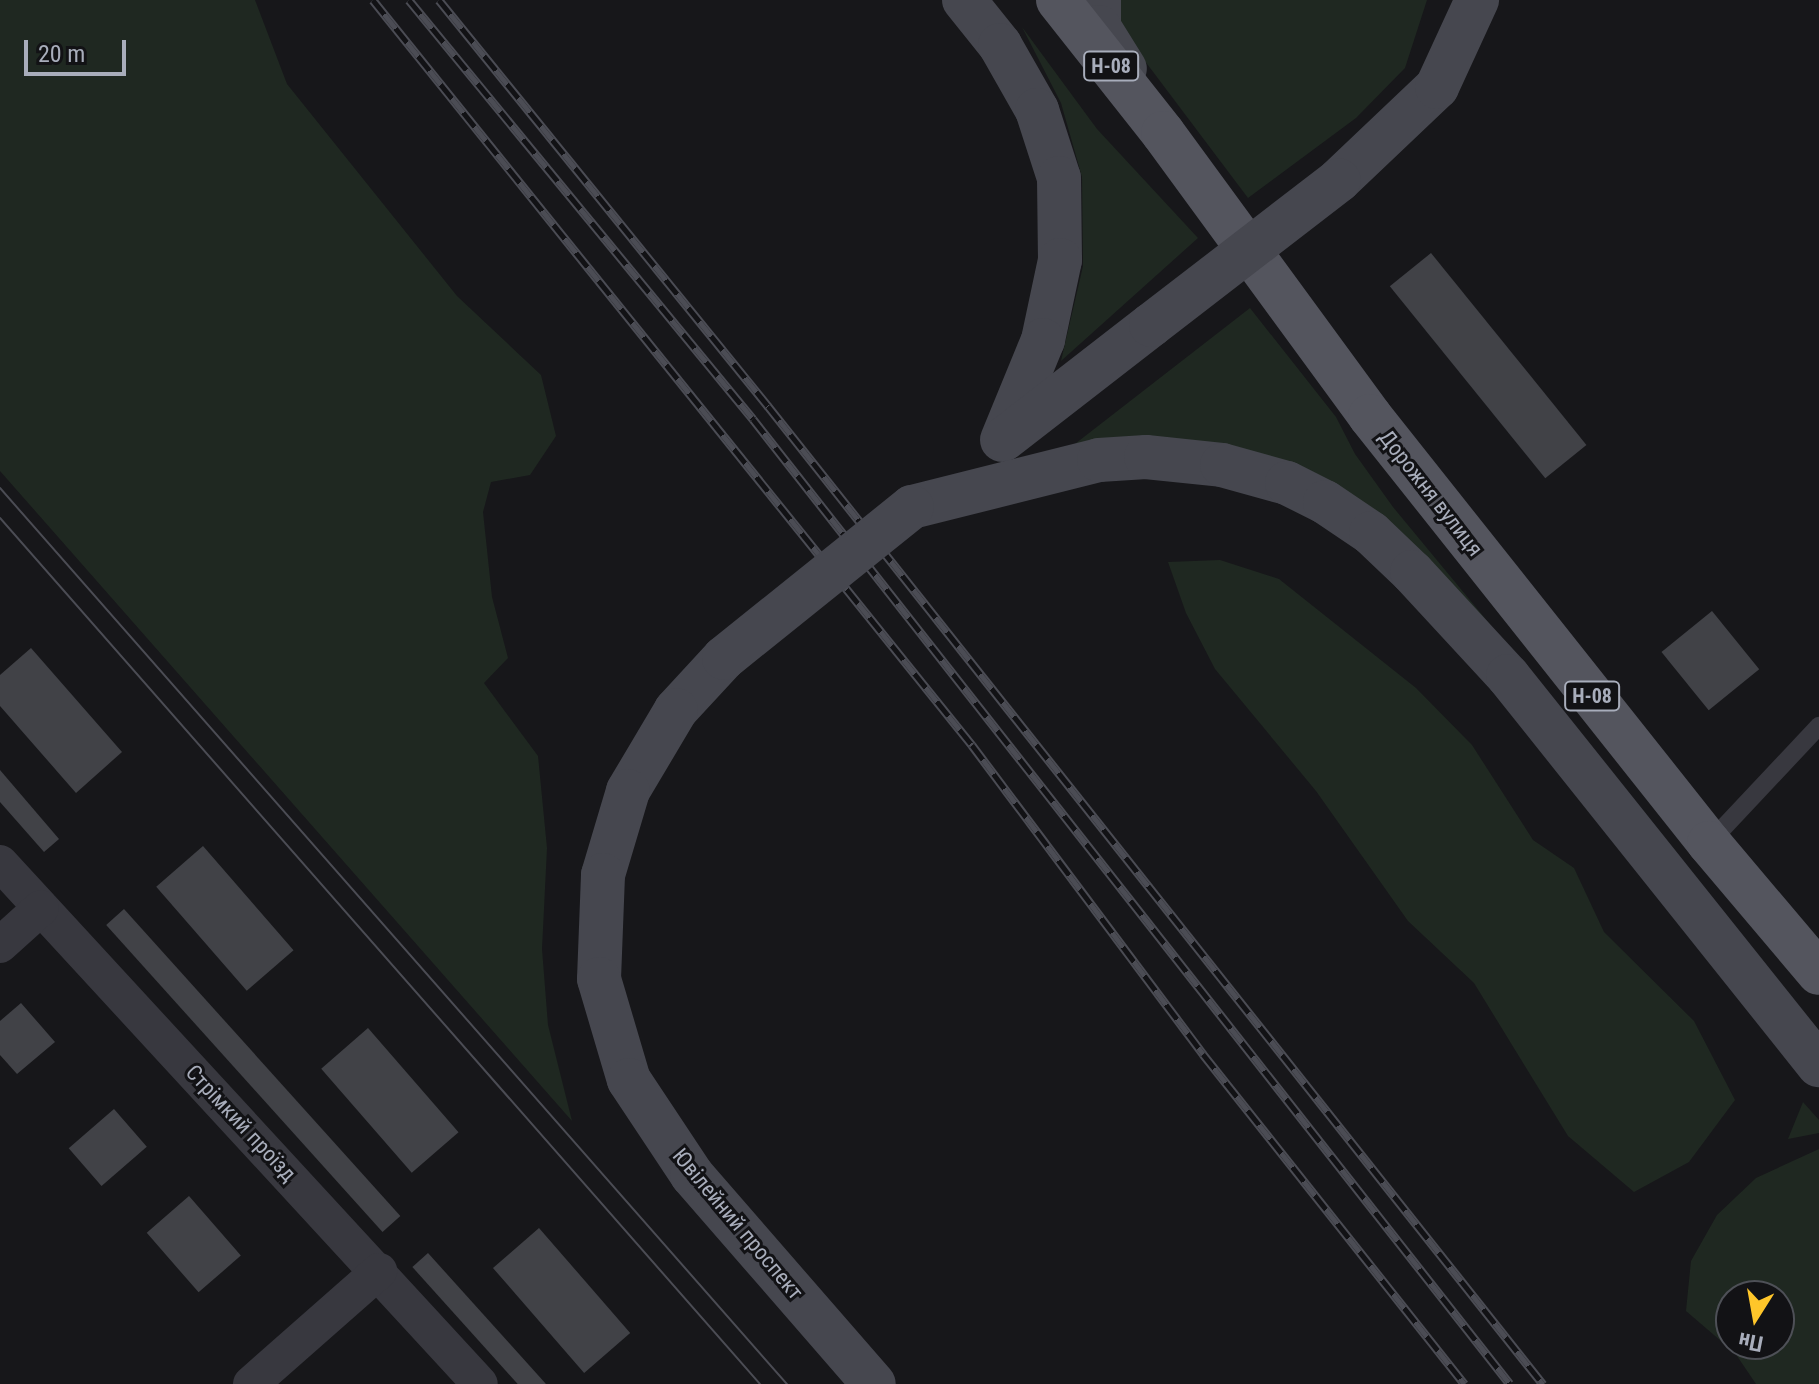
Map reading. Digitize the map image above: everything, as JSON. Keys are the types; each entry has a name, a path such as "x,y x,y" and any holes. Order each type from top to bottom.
{"main road":[{"path":"964,0 1000,45 1037,110 1059,178 1060,260 1043,340 1002,440"},
{"name":"Дорожня вулиця","path":"1058,0 1163,133 1370,416 1709,843 1819,973"},
{"path":"1099,0 1099,27 1163,133"},
{"name":"Ювілейний проспект","path":"874,1384 692,1175 629,1080 599,979 603,875 628,791 676,710 724,658 912,507 1339,180 1437,87 1477,0"},
{"path":"912,507 1099,460 1146,457 1222,465 1287,483 1325,502 1371,533 1412,572 1508,676 1819,1065"}],"street":[{"name":"Стрімкий проїзд","path":"0,863 480,1384"},
{"path":"0,945 41,908"},
{"path":"251,1384 379,1271"}],"lane":[{"path":"1709,843 1819,726"}],"shaded area":[{"path":"0,0 255,0 287,84 457,296 541,375 556,436 530,475 491,482 483,512 492,597 508,658 484,683 538,756 547,848 542,949 548,1025 572,1121 0,471"},
{"path":"1109,0 1427,0 1405,68 1356,118 1248,198 1108,12"},
{"path":"1022,27 1097,129 1198,238 1061,361 1083,266 1082,177 1061,103"},
{"path":"1250,308 1336,417 1355,454 1393,507 1522,663 1383,521 1071,447"},
{"path":"1220,560 1279,579 1416,688 1472,745 1533,840 1574,868 1604,932 1694,1021 1735,1100 1689,1162 1634,1192 1568,1136 1474,983 1408,921 1316,791 1215,669 1186,613 1168,562"},
{"path":"1803,1102 1819,1120 1819,1133 1788,1139"},
{"path":"1819,1149 1819,1384 1756,1384 1740,1360 1795,1360 1795,1280 1715,1280 1715,1336 1686,1311 1691,1261 1717,1215 1756,1178"}],"building":[{"path":"1431,253 1586,445 1545,478 1390,286"},
{"path":"1712,611 1759,669 1709,710 1661,652"},
{"path":"31,648 122,752 76,793 0,706 0,675"},
{"path":"0,770 59,839 44,852 0,802"},
{"path":"203,846 294,950 247,991 156,887"},
{"path":"124,909 400,1216 383,1232 106,925"},
{"path":"21,1003 55,1042 17,1074 0,1055 0,1021"},
{"path":"368,1028 459,1132 412,1173 321,1069"},
{"path":"114,1109 147,1147 102,1186 69,1148"},
{"path":"189,1196 241,1256 199,1292 147,1233"},
{"path":"539,1228 630,1333 584,1373 493,1268"},
{"path":"428,1253 546,1384 518,1384 412,1267"}],"tram line":[{"path":"0,488 787,1384"},
{"path":"0,518 760,1384"}],"railway":[{"path":"373,0 972,745 1203,1054 1465,1384"},
{"path":"409,0 753,419 1510,1384"},
{"path":"439,0 768,406 1543,1384"}]}
